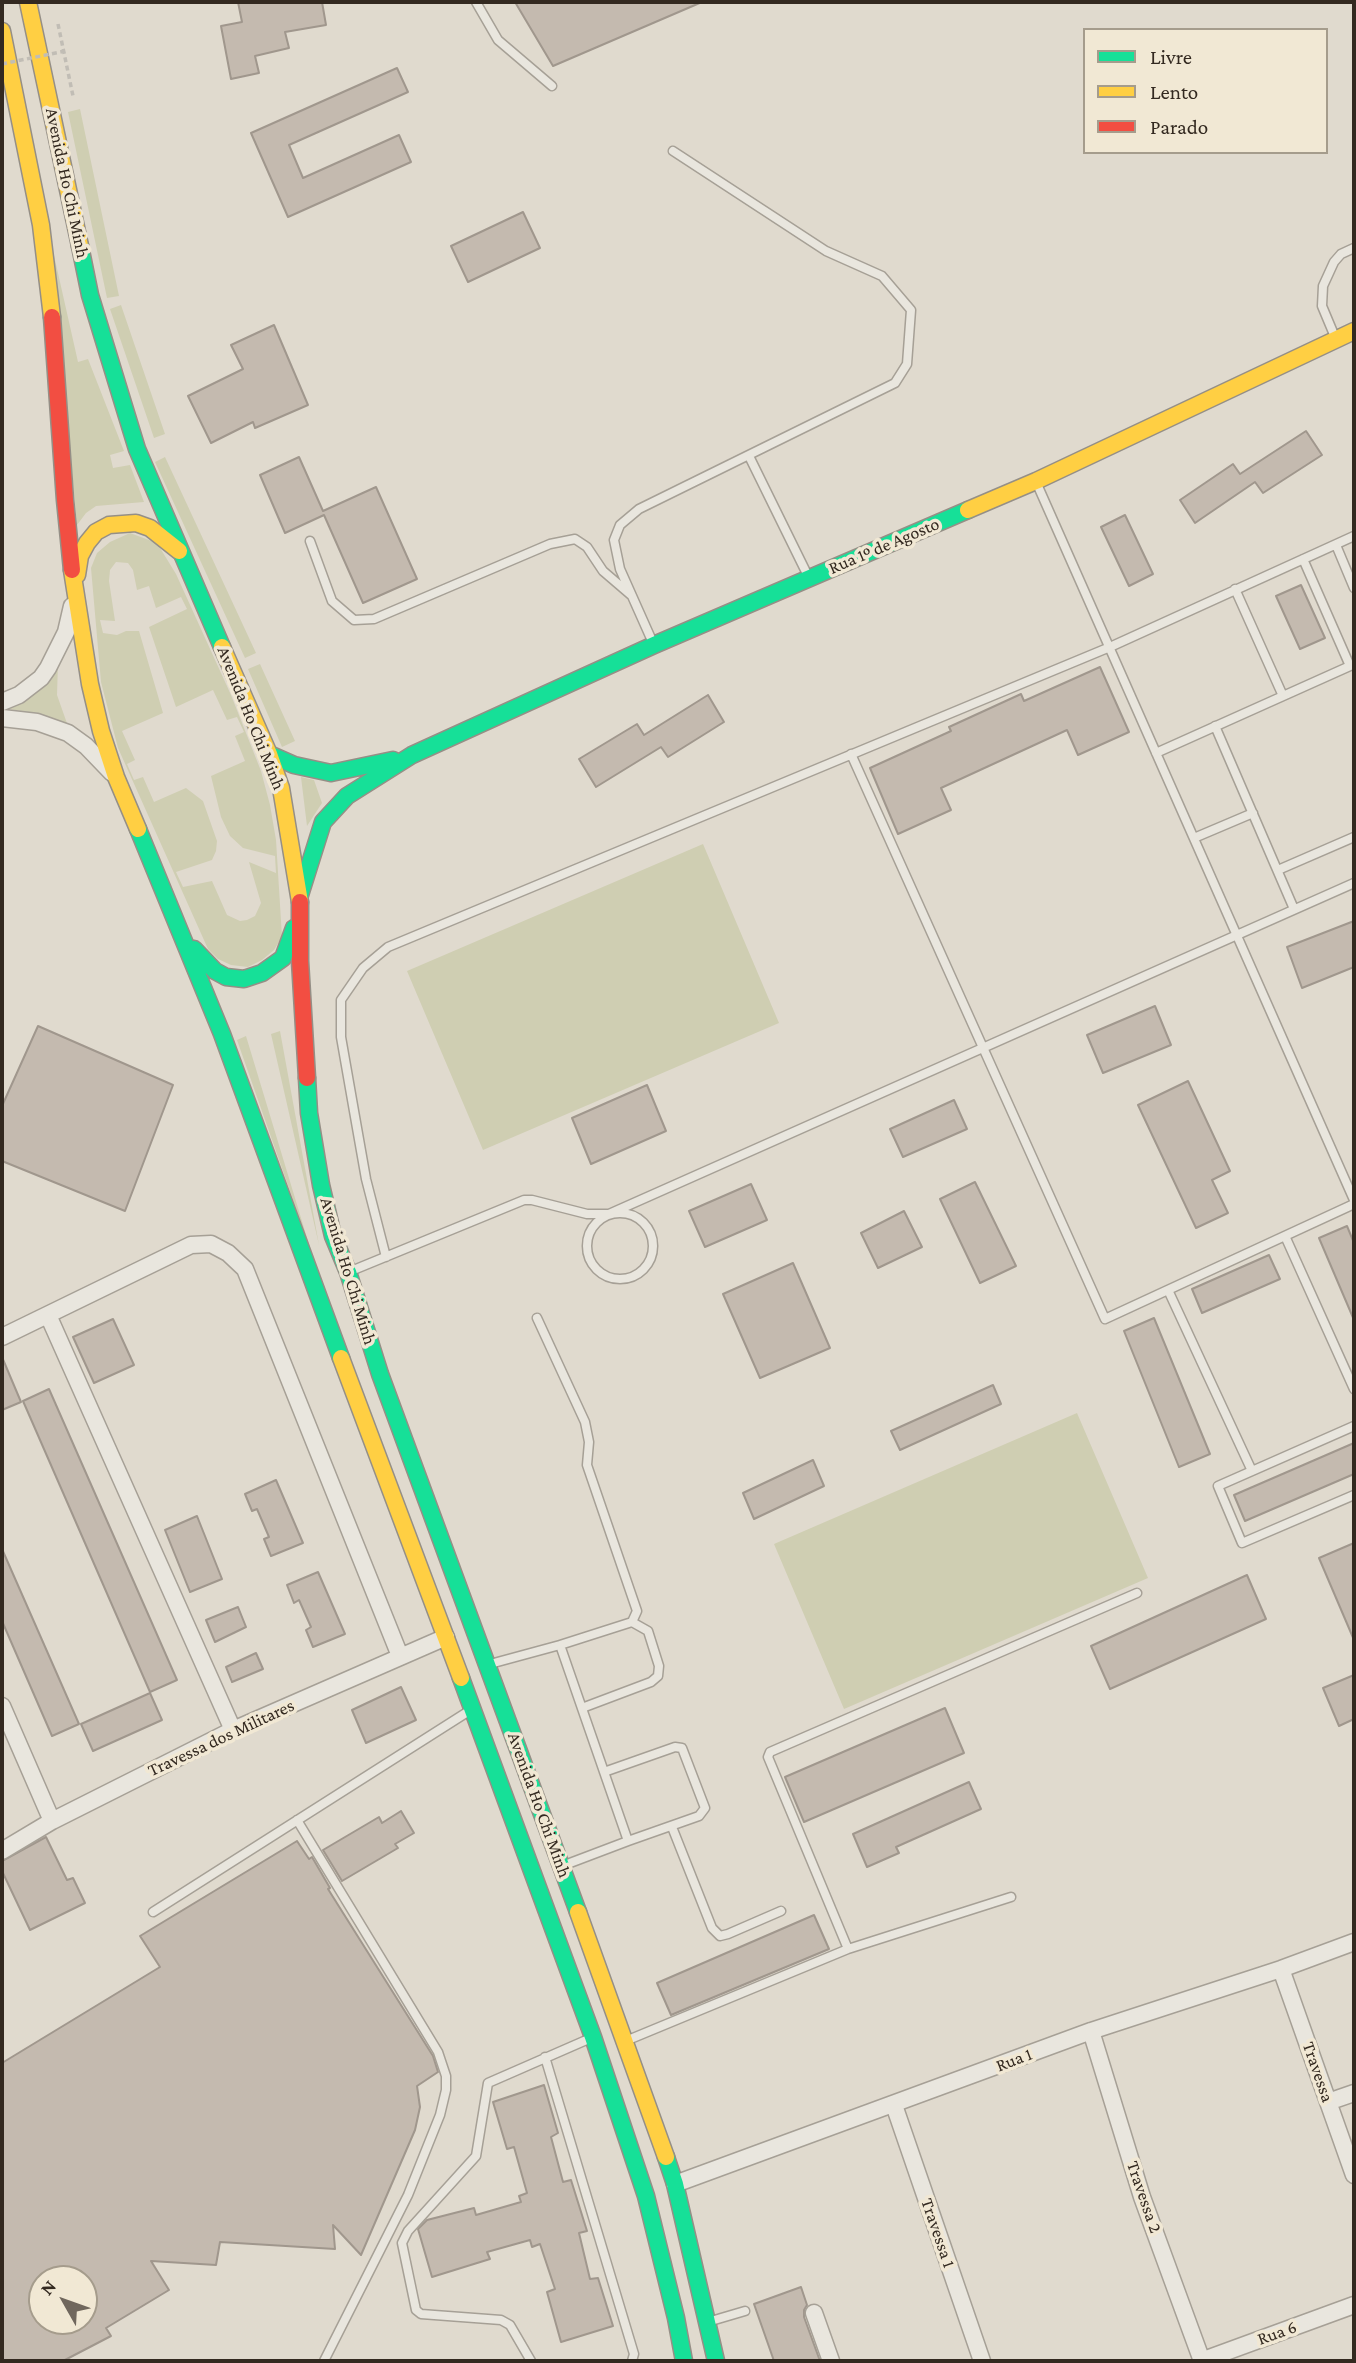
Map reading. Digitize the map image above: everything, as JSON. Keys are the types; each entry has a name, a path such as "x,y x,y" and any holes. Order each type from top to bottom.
{"main road":[{"name":"Avenida Ho Chi Minh","path":"28,2 90,295 121,402 137,449 269,754 285,811 300,895 300,961 309,1113 330,1223 380,1374 676,2184 716,2361"},
{"name":"Avenida Ho Chi Minh","path":"2,31 41,225 51,307 65,500 75,593 90,684 116,777 222,1034 313,1287 446,1637 593,2037 646,2196 684,2361"},
{"name":"Rua 1º de Agosto","path":"412,755 654,645 1036,481 1354,331"},
{"path":"75,593 80,556 96,532 109,525 136,523 150,528 182,554"},
{"path":"269,754 294,765 331,773 412,755"},
{"path":"181,931 196,952 215,971 226,976 244,979 275,966 283,958 290,943 300,895 323,822 347,796 412,755"}],"street":[{"path":"2,702 19,695 41,678 48,668 66,632 75,593"},
{"path":"2,718 37,722 68,733 86,746 116,777"},
{"path":"2,1337 191,1245 211,1244 228,1253 245,1269 400,1656"},
{"path":"48,1315 233,1730"},
{"name":"Travessa dos Militares","path":"2,1851 52,1821 233,1730 446,1637"},
{"path":"2,1706 52,1821"},
{"name":"Rua 1","path":"676,2184 1091,2031 1281,1969 1354,1942"},
{"name":"Travessa","path":"1281,1969 1354,2175"},
{"name":"Travessa 2","path":"1091,2031 1142,2197 1201,2361"},
{"path":"1328,2102 1354,2093"},
{"name":"Travessa 1","path":"894,2105 982,2361"},
{"name":"Rua 6","path":"1201,2361 1354,2305"},
{"path":"814,2314 831,2361"}],"lane":[{"path":"476,2 498,40 552,86"},
{"path":"654,645 620,569 614,540 620,525 639,509 895,383 907,364 911,310 882,276 826,251 673,151"},
{"path":"1336,340 1322,306 1323,286 1334,262 1341,254 1354,248"},
{"path":"749,456 809,578"},
{"path":"851,754 1105,1319 1354,1202 1036,481"},
{"path":"386,1257 366,1180 341,1037 341,1000 363,968 388,947 1110,647 1354,536"},
{"path":"310,541 332,601 354,620 374,619 550,544 575,538 587,547 603,571 633,597"},
{"path":"1336,545 1354,588"},
{"path":"1156,753 1350,666 1303,559"},
{"path":"1235,589 1283,696"},
{"path":"1215,726 1294,909"},
{"path":"1194,838 1252,813"},
{"path":"1278,870 1354,837"},
{"path":"348,1272 524,1200 532,1200 587,1214 609,1214 619,1212 639,1218 652,1234 654,1245 648,1265 630,1278 608,1277 598,1271 587,1251 591,1229 609,1214 1354,883"},
{"path":"1285,1236 1354,1389"},
{"path":"1168,1290 1252,1471"},
{"path":"537,1318 585,1422 589,1442 587,1465 637,1611 632,1622"},
{"path":"1354,1426 1218,1486 1242,1543 1354,1495"},
{"path":"848,1949 768,1757 769,1752 1137,1593"},
{"path":"487,1665 632,1622 648,1631 659,1666 658,1676 651,1682 582,1708"},
{"path":"559,1645 628,1841"},
{"path":"153,1912 472,1709"},
{"path":"562,1866 672,1827 699,1816 705,1808 682,1748 675,1747 604,1772"},
{"path":"298,1819 439,2052 446,2077 440,2115 408,2195 324,2361"},
{"path":"672,1827 712,1928 720,1936 781,1911"},
{"path":"625,2041 848,1949 1011,1898"},
{"path":"531,2361 510,2325 501,2320 421,2315 416,2310 402,2243 408,2231 476,2156 488,2083 593,2037"},
{"path":"545,2057 634,2354 632,2361"},
{"path":"707,2323 745,2311"}],"path":[{"path":"58,24 74,96"},
{"path":"2,64 65,51"}],"green space":[{"path":"80,109 119,296 107,298 68,112"},
{"path":"51,242 78,362 88,359 124,451 110,455 113,468 130,465 144,502 96,506 86,513 77,525"},
{"path":"121,305 165,434 154,438 110,309"},
{"path":"165,457 256,653 245,658 155,462"},
{"path":"130,533 157,543 176,574 231,695 261,771 276,840 282,937 274,950 248,967 231,965 218,959 208,949 118,748 101,682 91,568 97,553 110,542","holes":["116,562 128,563 133,570 137,590 149,586 156,608 181,597 187,609 149,627 176,707 213,690 227,720 237,717 244,732 235,736 245,761 211,776 221,817 230,836 243,848 275,856 276,873 249,862 261,903 255,916 247,920 240,921 227,915 212,881 183,887 176,872 212,860 216,851 217,841 203,801 186,788 154,802 143,777 134,780 127,764 135,760 122,731 163,713 139,631 126,631 117,635 103,633 100,620 115,621 110,570"]},
{"path":"58,663 57,695 69,729 39,714 9,709 37,692"},
{"path":"260,664 295,741 282,747 248,669"},
{"path":"301,777 314,780 322,803 307,826"},
{"path":"703,844 779,1023 483,1150 407,971"},
{"path":"280,1031 319,1245 271,1034"},
{"path":"246,1036 311,1251 237,1040"},
{"path":"1077,1413 1148,1578 844,1709 774,1544"}],"building":[{"path":"238,2 322,2 326,25 285,32 289,48 255,56 259,73 231,79 221,26 242,22"},
{"path":"515,2 702,2 553,66"},
{"path":"397,68 408,92 289,145 303,178 399,135 411,162 288,217 251,133"},
{"path":"523,212 540,248 468,282 451,246"},
{"path":"274,325 308,405 255,428 253,422 211,443 188,396 243,369 231,345"},
{"path":"1306,431 1322,455 1263,493 1255,482 1195,523 1180,500 1233,464 1240,474"},
{"path":"299,457 323,511 376,487 417,579 363,603 324,515 285,533 260,475"},
{"path":"1125,515 1153,574 1129,586 1101,527"},
{"path":"1301,585 1325,638 1300,649 1276,596"},
{"path":"1100,667 1129,732 1078,755 1067,730 941,788 951,810 898,834 870,768 951,731 949,727 1021,694 1024,701"},
{"path":"708,695 724,722 668,757 661,747 596,787 579,759 637,724 644,735"},
{"path":"1354,921 1354,967 1302,988 1287,947"},
{"path":"1155,1006 1171,1045 1103,1073 1087,1035"},
{"path":"38,1026 173,1085 125,1211 2,1161 2,1106"},
{"path":"1188,1081 1230,1171 1212,1180 1228,1213 1196,1228 1138,1105"},
{"path":"647,1085 666,1131 591,1164 572,1118"},
{"path":"954,1100 967,1129 903,1157 890,1129"},
{"path":"975,1182 1016,1266 980,1283 940,1199"},
{"path":"751,1184 767,1220 705,1247 689,1211"},
{"path":"904,1211 922,1247 878,1268 861,1233"},
{"path":"1347,1226 1354,1243 1354,1320 1319,1238"},
{"path":"1269,1255 1280,1279 1202,1313 1192,1289"},
{"path":"793,1263 830,1348 760,1378 723,1294"},
{"path":"1154,1318 1210,1454 1179,1467 1124,1331"},
{"path":"113,1319 134,1365 94,1383 73,1337"},
{"path":"2,1357 21,1402 2,1410"},
{"path":"993,1385 1001,1404 900,1450 891,1431"},
{"path":"49,1389 177,1680 150,1692 23,1401"},
{"path":"1354,1443 1354,1474 1245,1521 1234,1495"},
{"path":"813,1460 824,1486 754,1519 743,1493"},
{"path":"276,1480 303,1543 271,1556 264,1539 269,1537 257,1509 252,1511 245,1494"},
{"path":"197,1516 222,1579 190,1592 165,1530"},
{"path":"1354,1543 1354,1640 1319,1558"},
{"path":"2,1549 79,1724 52,1736 2,1621"},
{"path":"318,1572 345,1634 313,1647 306,1630 311,1627 299,1600 294,1603 287,1585"},
{"path":"1247,1575 1266,1619 1110,1689 1091,1646"},
{"path":"238,1607 246,1627 215,1642 206,1620"},
{"path":"256,1653 263,1669 232,1682 226,1667"},
{"path":"1354,1675 1354,1719 1339,1726 1323,1688"},
{"path":"401,1687 416,1720 366,1743 352,1710"},
{"path":"150,1693 162,1720 93,1751 81,1724"},
{"path":"945,1708 964,1753 804,1822 785,1777"},
{"path":"969,1782 981,1809 896,1847 899,1853 867,1867 853,1834"},
{"path":"401,1811 414,1833 395,1844 398,1848 342,1881 323,1850 379,1817 382,1823"},
{"path":"46,1837 67,1880 73,1878 85,1903 30,1930 2,1871 2,1861"},
{"path":"297,1841 309,1859 312,1857 330,1888 328,1889 433,2056 438,2072 417,2086 420,2107 415,2130 361,2255 333,2225 335,2249 220,2242 216,2265 151,2261 169,2290 106,2328 111,2336 63,2361 2,2361 2,2063 160,1967 140,1936"},
{"path":"814,1915 829,1949 671,2015 657,1983"},
{"path":"544,2085 558,2133 551,2137 563,2182 571,2180 587,2231 579,2233 590,2279 598,2278 613,2326 561,2342 547,2292 555,2289 540,2244 532,2247 530,2240 487,2252 490,2259 432,2277 418,2229 427,2220 474,2208 476,2215 521,2202 519,2196 527,2193 514,2147 507,2149 493,2102"},
{"path":"801,2287 807,2305 804,2317 820,2361 774,2361 754,2304"}],"traffic: fast":[{"path":"80,246 90,295 137,449 222,647"},
{"path":"300,895 323,822 347,796 412,755 654,645 968,510"},
{"path":"269,754 294,765 331,773 393,760"},
{"path":"138,829 222,1034 341,1358"},
{"path":"194,949 215,971 226,977 244,979 262,973 283,958 294,928"},
{"path":"307,1078 309,1113 333,1236 348,1272 380,1374 578,1912"},
{"path":"461,1678 593,2037 646,2196 684,2361"},
{"path":"666,2157 675,2184 716,2361"}],"traffic: slow":[{"path":"28,2 80,246"},
{"path":"2,31 41,225 52,317"},
{"path":"968,510 1036,481 1354,331"},
{"path":"77,575 80,556 87,543 96,532 109,525 136,523 150,528 179,551"},
{"path":"72,570 90,684 101,731 116,777 138,829"},
{"path":"222,647 281,788 300,902"},
{"path":"341,1358 461,1678"},
{"path":"578,1912 666,2157"}],"traffic: jam":[{"path":"52,317 72,570"},
{"path":"300,902 300,961 307,1078"}]}
